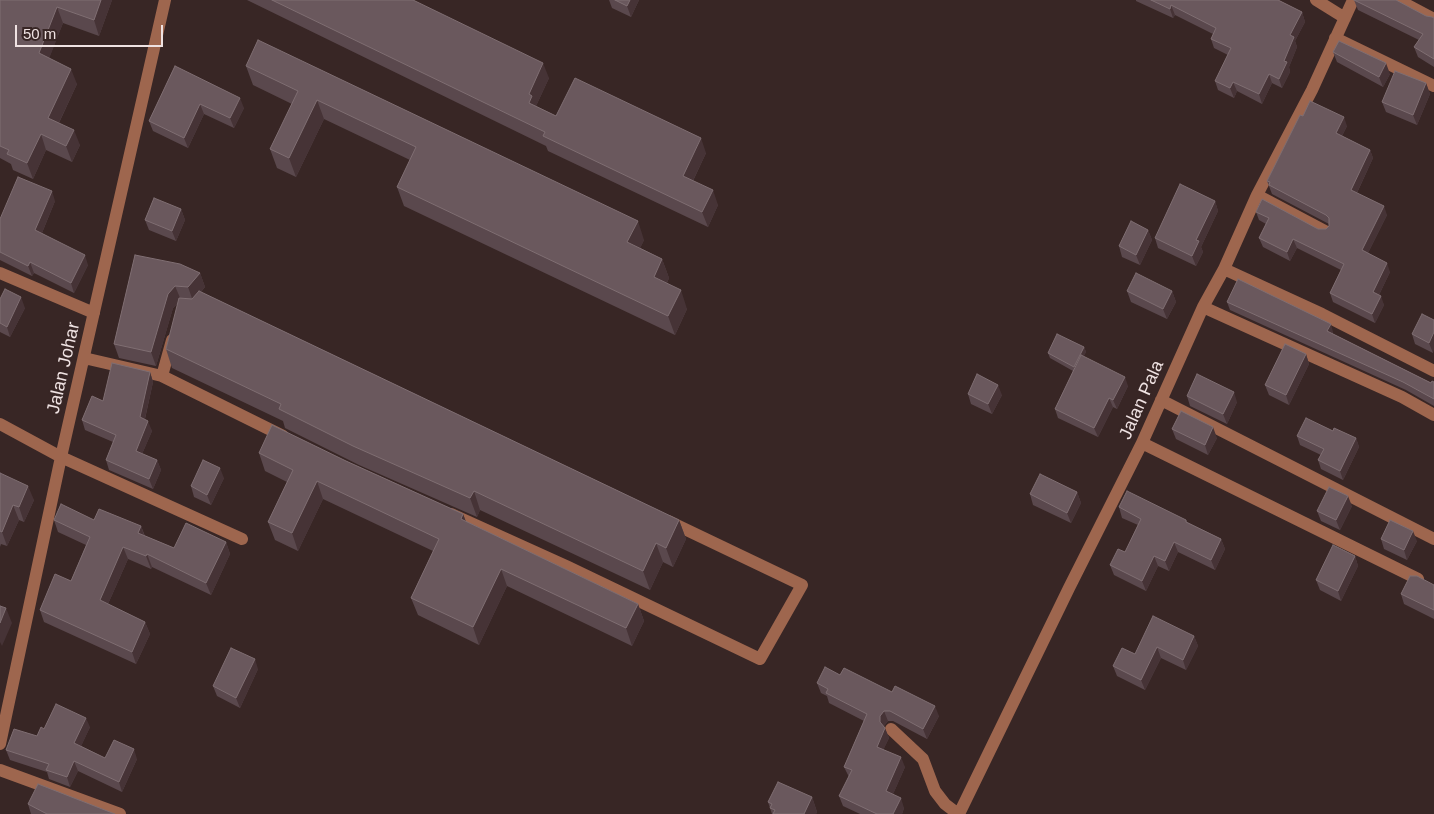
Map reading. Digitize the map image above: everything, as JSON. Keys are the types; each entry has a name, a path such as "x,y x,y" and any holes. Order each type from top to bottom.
{"street":[{"name":"Jalan Johar","path":"0,744 61,457 165,0"},
{"path":"1316,0 1345,18"},
{"name":"Jalan Pala","path":"958,814 1142,443 1203,307 1224,269 1257,195 1312,90 1353,0"},
{"path":"1398,0 1434,19"},
{"path":"1336,38 1434,86"},
{"path":"1257,195 1325,231"},
{"path":"1224,269 1322,314 1434,371"},
{"path":"0,273 94,313"},
{"path":"1203,307 1402,397 1434,415"},
{"path":"162,376 174,331"},
{"path":"84,358 162,376 294,442"},
{"path":"1161,400 1434,539"},
{"path":"0,424 61,457 242,539"},
{"path":"1142,443 1418,579"},
{"path":"438,509 564,571 760,659 802,585 658,517"},
{"path":"890,729 922,759 936,792 945,804 958,814"},
{"path":"0,770 120,814"}],"building":[{"path":"0,0 101,0 94,20 57,7 39,53 71,69 48,118 74,130 66,146 41,134 27,163 7,154 9,150 0,146"},
{"path":"272,0 413,0 543,63 529,94 532,96 529,103 556,116 575,78 701,138 683,176 713,190 702,212 543,136 545,132"},
{"path":"615,0 630,0 627,6"},
{"path":"1151,0 1278,0 1302,12 1290,35 1294,37 1284,61 1287,62 1279,79 1269,74 1259,94 1233,82 1230,88 1215,81 1231,48 1211,39 1216,28 1171,5 1170,9"},
{"path":"1354,0 1396,0 1426,16 1434,18 1434,59 1414,47 1423,34"},
{"path":"258,40 638,221 627,242 662,259 654,277 681,290 668,316 397,187 416,147 317,100 289,158 270,149 298,91 246,66"},
{"path":"1339,41 1386,63 1379,77 1333,52"},
{"path":"175,66 240,98 230,118 200,104 184,138 149,121"},
{"path":"1395,71 1426,83 1413,115 1382,102"},
{"path":"1310,101 1344,117 1336,133 1370,150 1351,190 1384,206 1362,250 1387,263 1373,292 1381,296 1372,314 1330,293 1344,264 1293,239 1287,252 1259,238 1269,218 1256,212 1262,199 1318,229 1326,229 1329,226 1329,218 1326,215 1269,185 1270,182 1267,181 1300,115 1303,116"},
{"path":"18,177 52,191 35,230 85,255 71,283 30,262 28,266 0,252 0,219"},
{"path":"1180,184 1215,201 1196,240 1199,241 1192,256 1155,238"},
{"path":"154,198 181,209 172,231 145,220"},
{"path":"1131,221 1148,230 1136,255 1119,246"},
{"path":"135,255 180,264 200,273 188,287 175,286 168,294 151,352 114,344"},
{"path":"1136,273 1172,291 1163,309 1127,291"},
{"path":"1238,279 1331,324 1327,331 1431,383 1432,381 1434,382 1434,399 1403,382 1227,302"},
{"path":"5,289 21,297 7,327 0,323 0,299"},
{"path":"199,291 679,520 666,548 656,543 643,571 474,491 470,498 353,446 279,409 281,404 166,349 179,298 192,299"},
{"path":"1422,314 1434,320 1434,332 1429,343 1412,334"},
{"path":"1057,334 1084,347 1074,367 1048,353"},
{"path":"1285,344 1306,354 1286,395 1265,385"},
{"path":"1081,355 1125,377 1113,400 1109,398 1094,428 1055,409"},
{"path":"112,363 150,372 140,417 148,421 136,451 157,460 149,479 106,460 116,435 82,420 92,396 103,401"},
{"path":"977,374 998,385 988,404 968,394"},
{"path":"1197,374 1234,392 1223,414 1187,396"},
{"path":"1181,411 1213,427 1205,445 1172,429"},
{"path":"1306,418 1333,431 1334,428 1356,438 1340,471 1318,460 1324,449 1297,436"},
{"path":"272,425 463,514 461,519 638,604 626,628 501,569 473,627 411,598 439,539 317,481 292,533 268,522 293,470 259,453"},
{"path":"203,460 220,468 207,495 191,486"},
{"path":"0,473 28,486 19,507 13,505 2,532 0,531"},
{"path":"1040,474 1077,492 1067,513 1030,494"},
{"path":"1329,487 1348,496 1336,520 1317,511"},
{"path":"1127,491 1221,539 1211,560 1174,542 1165,561 1154,556 1142,581 1110,565 1118,549 1125,552 1141,519 1119,507"},
{"path":"61,504 94,520 99,509 141,526 138,533 174,548 186,523 226,542 206,583 147,554 146,556 123,547 100,600 145,622 132,652 40,610 55,574 71,581 90,537 54,520"},
{"path":"1390,520 1413,531 1404,550 1381,539"},
{"path":"1333,545 1355,556 1338,591 1316,580"},
{"path":"1410,576 1417,576 1434,585 1434,610 1401,594"},
{"path":"0,606 6,608 0,623"},
{"path":"1153,616 1194,636 1183,660 1157,647 1141,680 1113,666 1122,648 1135,654"},
{"path":"231,648 255,659 236,698 213,686"},
{"path":"825,667 840,675 844,668 892,692 895,686 935,706 923,729 890,711 884,711 880,716 880,722 885,728 877,747 901,757 886,791 901,798 893,814 877,814 839,796 852,770 844,767 867,714 826,693 828,689 817,683"},
{"path":"56,704 86,718 74,743 105,758 114,740 134,749 119,782 74,761 67,777 46,770 49,764 6,750 14,729 37,736 41,727 44,729"},
{"path":"778,782 812,797 804,814 773,814 775,810 770,808 772,804 768,802"},
{"path":"38,784 115,814 47,814 28,804"}]}
